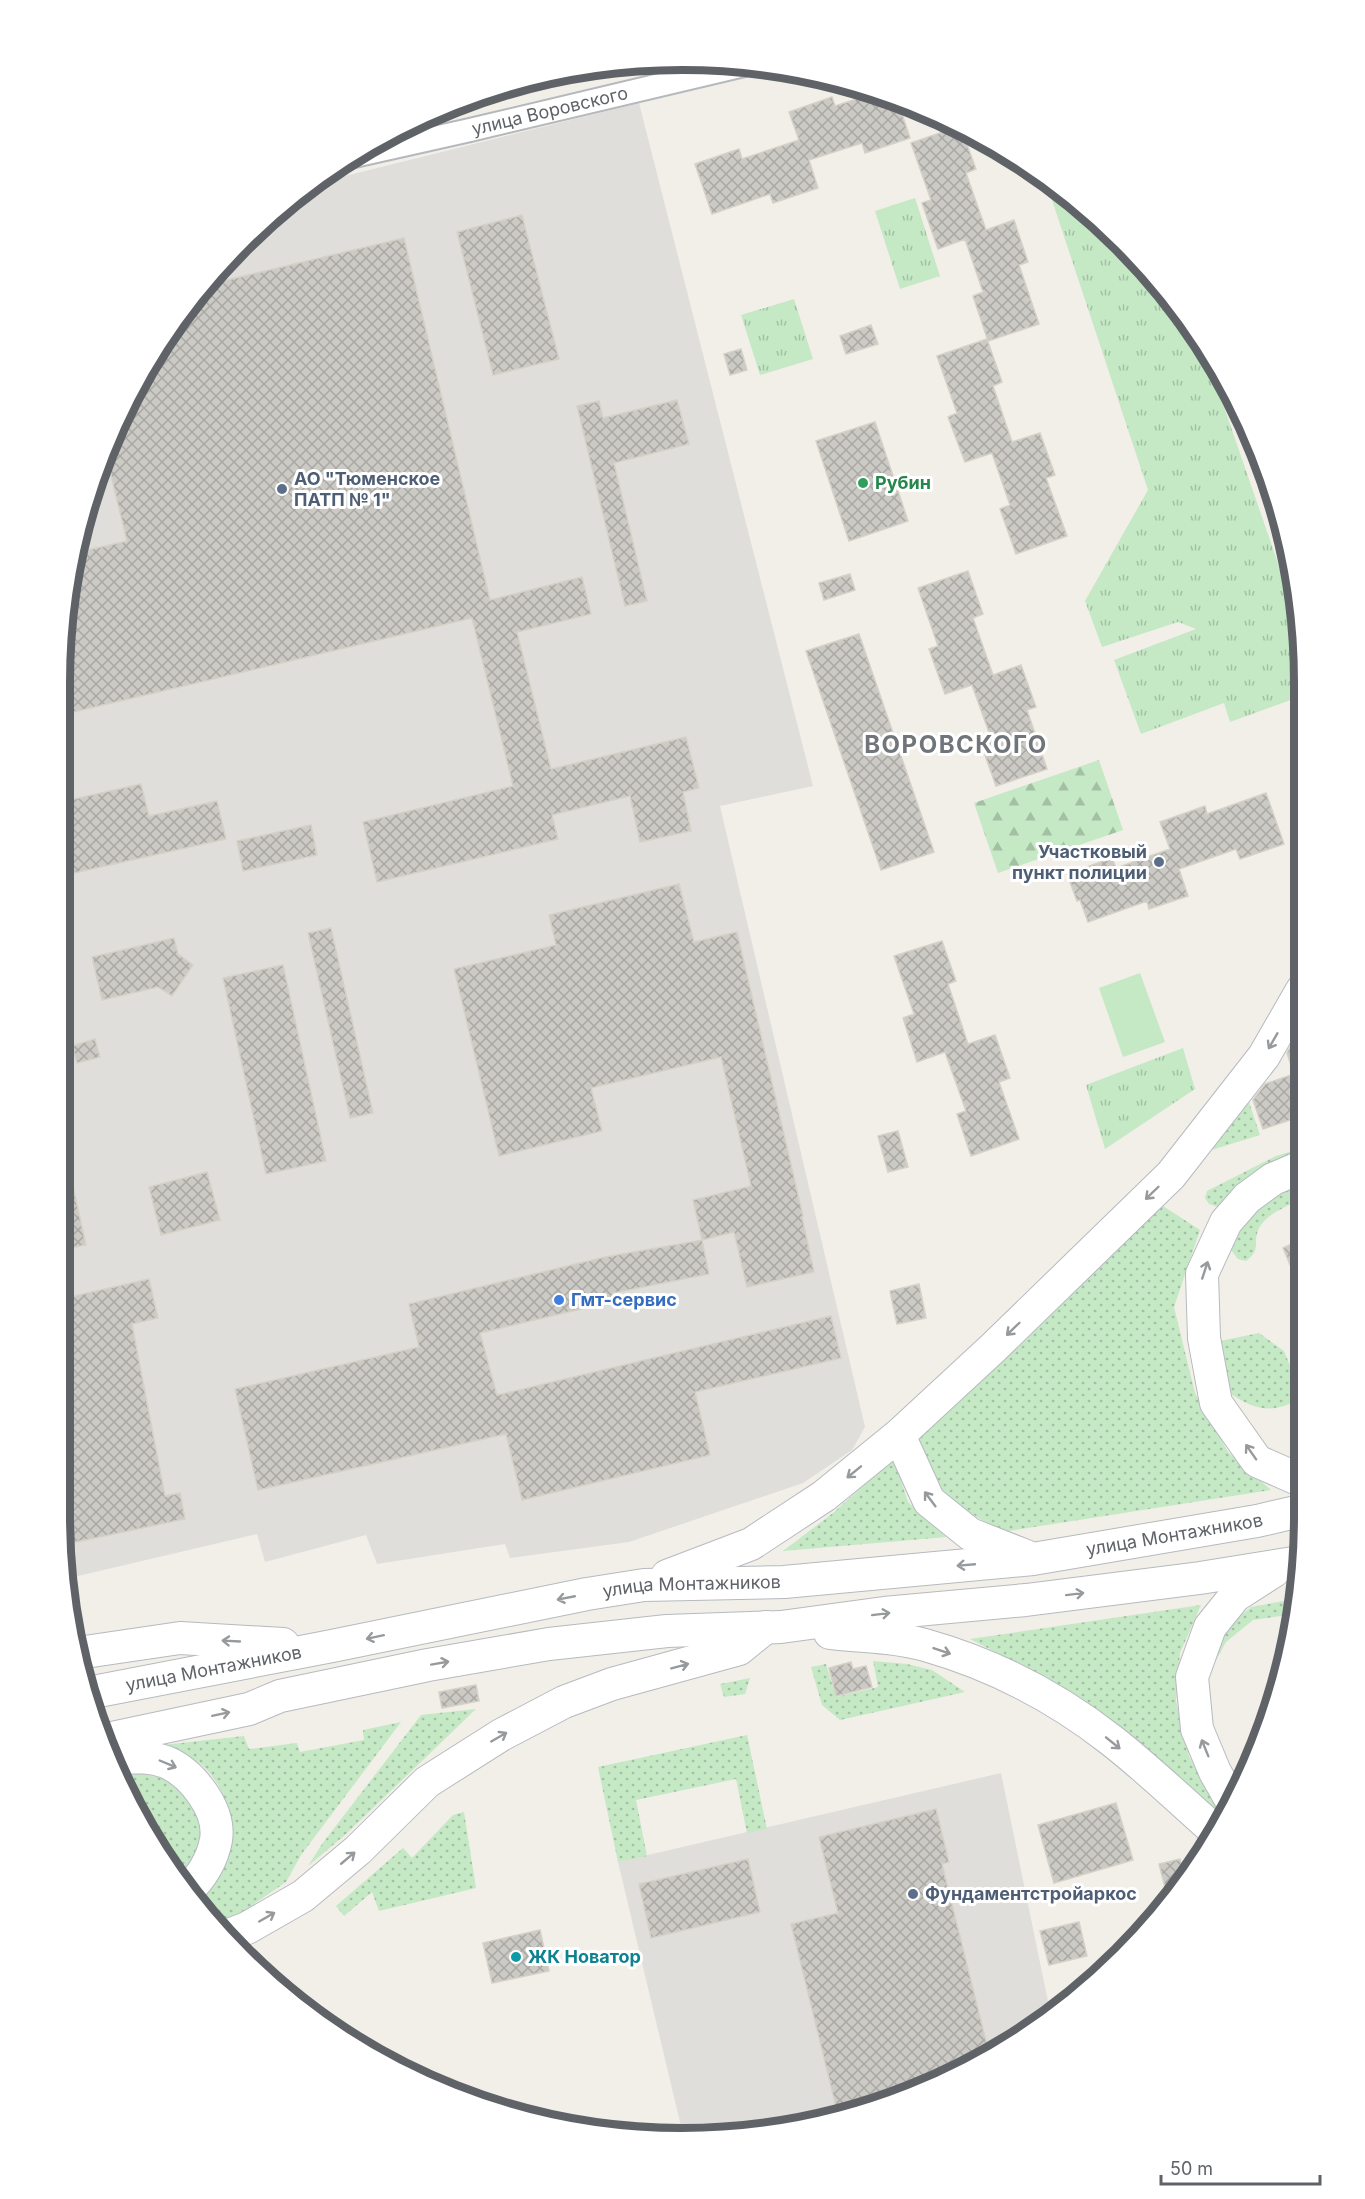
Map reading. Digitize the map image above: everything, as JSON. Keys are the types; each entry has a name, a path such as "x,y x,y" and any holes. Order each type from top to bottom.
{"main road":[{"path":"644,1585 751,1544 824,1496 899,1435 993,1348 1171,1175 1264,1056 1294,1004"},
{"path":"1294,1170 1273,1179 1247,1198 1226,1222 1202,1274 1204,1338 1216,1403 1257,1461 1294,1477"},
{"path":"899,1435 929,1501 970,1534 1033,1559"},
{"name":"улица Монтажников","path":"96,1691 587,1594 644,1585 784,1582 1033,1559 1257,1521 1294,1512"},
{"path":"112,1738 249,1709 280,1696 303,1691 428,1665 549,1644 667,1631 773,1627 884,1613 1026,1600 1292,1563"},
{"path":"1227,1794 1215,1772 1197,1729 1192,1677 1210,1627 1235,1596 1292,1563"},
{"path":"234,1933 303,1896 358,1850 427,1782 501,1735 564,1702 612,1684 739,1649 773,1627 924,1644 994,1669 1053,1700 1111,1740 1210,1827"},
{"path":"86,1652 180,1638 332,1646"},
{"path":"120,1758 143,1757 165,1762 183,1771 202,1791 213,1815 217,1838 209,1862 200,1879 194,1885"}],"street":[{"name":"улица Воровского","path":"381,150 716,72"}],"shaded area":[{"path":"639,103 813,786 720,806 865,1427 852,1450 803,1483 629,1542 510,1558 505,1544 377,1564 366,1535 265,1562 257,1534 74,1577 70,1516 70,682 72,642 82,563 91,524 117,448 152,376 174,342 222,279 250,250 279,222 336,178"},
{"path":"1001,1773 1049,2006 988,2047 917,2082 879,2096 802,2117 723,2127 681,2128 618,1862"}],"green space":[{"path":"1050,193 1086,222 1143,279 1191,342 1215,381 1287,590 1293,642 1294,699 1230,722 1224,703 1141,734 1114,660 1196,629 1178,622 1102,647 1085,601 1148,490"},
{"path":"915,198 940,276 900,289 875,211"},
{"path":"794,299 813,359 760,375 741,315"},
{"path":"1099,760 1123,830 998,873 974,803"},
{"path":"1140,973 1165,1042 1123,1057 1099,988"},
{"path":"1183,1048 1195,1089 1105,1149 1086,1085"},
{"path":"1247,1096 1260,1135 1202,1153"},
{"path":"1294,1150 1294,1158 1218,1207 1209,1204 1205,1198 1207,1191 1276,1156"},
{"path":"1294,1182 1294,1203 1262,1223 1257,1233 1254,1253 1246,1261 1238,1259 1231,1250 1232,1238 1265,1199"},
{"path":"1160,1204 1200,1230 1174,1307 1195,1393 1228,1452 1271,1490 1002,1532 947,1499 925,1464 918,1432"},
{"path":"1259,1333 1284,1351 1294,1375 1294,1402 1280,1407 1256,1407 1229,1393 1220,1341"},
{"path":"894,1458 908,1502 946,1537 783,1551 833,1513"},
{"path":"1288,1600 1286,1615 1253,1620 1226,1642 1210,1671 1221,1632 1251,1607"},
{"path":"1201,1605 1180,1653 1176,1701 1189,1756 1219,1811 1218,1813 1136,1743 1050,1680 970,1639"},
{"path":"873,1661 907,1664 932,1670 965,1692 840,1720 822,1705 811,1667 826,1664 836,1697 878,1687"},
{"path":"750,1678 745,1694 724,1697 720,1684"},
{"path":"476,1709 345,1835 308,1866 322,1844 421,1715"},
{"path":"401,1722 301,1855 286,1882 235,1917 223,1921 202,1896 218,1879 227,1862 230,1850 231,1826 225,1801 214,1779 202,1765 163,1745 244,1736 249,1749 297,1743 300,1752 364,1740 363,1730"},
{"path":"747,1735 767,1829 747,1833 736,1779 636,1800 647,1856 618,1862 598,1767"},
{"path":"125,1768 154,1770 185,1788 201,1816 200,1850 185,1873 152,1822"},
{"path":"464,1812 476,1888 379,1911 372,1892 344,1916 336,1906 403,1848 412,1858 453,1815"}],"building":[{"path":"832,97 835,106 861,97 901,111 910,138 865,153 862,143 809,160 818,188 773,203 770,194 712,214 695,164 739,149 742,159 799,140 789,112"},
{"path":"946,131 965,140 976,169 966,173 986,230 1014,220 1028,262 1019,265 1039,324 988,341 973,296 983,292 965,239 938,249 922,203 931,200 911,143"},
{"path":"522,215 559,359 493,375 457,232"},
{"path":"404,238 490,600 582,577 591,614 517,632 551,769 686,737 699,788 683,792 691,831 640,842 630,796 552,815 558,839 377,882 363,822 513,786 472,618 70,713 72,642 85,551 127,541 109,469 152,376 197,310 220,282"},
{"path":"871,325 878,344 846,354 840,336"},
{"path":"987,339 1002,382 993,386 1012,442 1040,433 1055,475 1046,478 1067,536 1016,554 1000,509 1010,505 992,453 965,462 948,417 957,413 937,356"},
{"path":"741,349 747,370 730,375 724,354"},
{"path":"677,400 689,444 614,463 647,601 625,606 577,406 599,401 603,418"},
{"name":"Рубин","path":"875,422 908,521 849,541 816,441"},
{"path":"968,571 983,614 973,618 993,675 1021,665 1036,707 1027,710 1047,769 996,786 980,741 991,738 972,685 945,694 929,649 938,646 918,588"},
{"path":"850,574 855,590 824,600 819,583"},
{"path":"859,634 934,852 881,870 806,651"},
{"path":"141,784 149,816 217,801 226,839 70,874 70,800"},
{"path":"1266,793 1284,844 1240,859 1236,849 1179,869 1188,896 1149,909 1147,901 1088,922 1067,874 1112,858 1116,868 1170,849 1160,822 1205,806 1207,814"},
{"path":"311,825 317,855 243,871 237,841"},
{"path":"679,884 694,942 737,932 814,1272 747,1287 734,1232 702,1240 693,1200 751,1186 721,1057 591,1088 602,1131 499,1156 454,969 556,945 549,915"},
{"path":"331,928 373,1113 350,1118 308,933"},
{"path":"174,938 178,954 193,965 172,996 158,987 102,1000 92,957"},
{"path":"942,941 956,981 948,984 968,1044 995,1035 1010,1078 999,1082 1019,1139 971,1156 957,1114 966,1111 945,1052 917,1062 903,1018 914,1014 894,956"},
{"path":"283,965 326,1161 266,1174 223,978"},
{"path":"95,1039 100,1057 77,1063 72,1046"},
{"path":"1294,1040 1294,1074 1287,1053"},
{"path":"1294,1074 1294,1119 1263,1129 1253,1100 1265,1084"},
{"path":"898,1131 908,1167 888,1172 878,1136"},
{"path":"207,1172 220,1220 161,1235 149,1187"},
{"path":"70,1182 72,1182 86,1245 70,1248"},
{"path":"702,1240 709,1274 613,1293 615,1301 480,1333 497,1395 831,1316 841,1358 695,1392 710,1455 522,1500 506,1434 258,1490 235,1389 419,1347 409,1304 605,1257"},
{"path":"1294,1243 1294,1274 1283,1248"},
{"path":"149,1279 158,1318 132,1324 165,1496 180,1493 185,1519 71,1543 70,1297"},
{"path":"919,1284 926,1318 897,1324 890,1291"},
{"path":"851,1662 853,1669 866,1666 872,1687 836,1696 829,1668"},
{"path":"476,1685 479,1701 442,1708 439,1692"},
{"path":"1116,1803 1133,1860 1054,1883 1038,1825"},
{"path":"936,1809 949,1862 942,1864 988,2047 917,2082 837,2109 791,1924 838,1913 819,1837"},
{"path":"748,1859 760,1912 651,1938 639,1884"},
{"path":"1180,1859 1182,1869 1166,1891 1159,1864"},
{"path":"1079,1922 1087,1956 1049,1965 1040,1931"},
{"name":"ЖК Новатор","path":"540,1930 549,1971 492,1983 483,1943"}],"place":[{"name":"Рубин","path":"863,483"},
{"name":"АО \"Тюменское ПАТП № 1\"","path":"282,489"},
{"name":"Участковый пункт полиции","path":"1159,862"},
{"name":"Гмт-сервис","path":"559,1300"},
{"name":"Фундаментстройаркос","path":"913,1894"},
{"name":"ЖК Новатор","path":"516,1957"}],"district":[{"name":"ВОРОВСКОГО","path":"956,745"}]}
